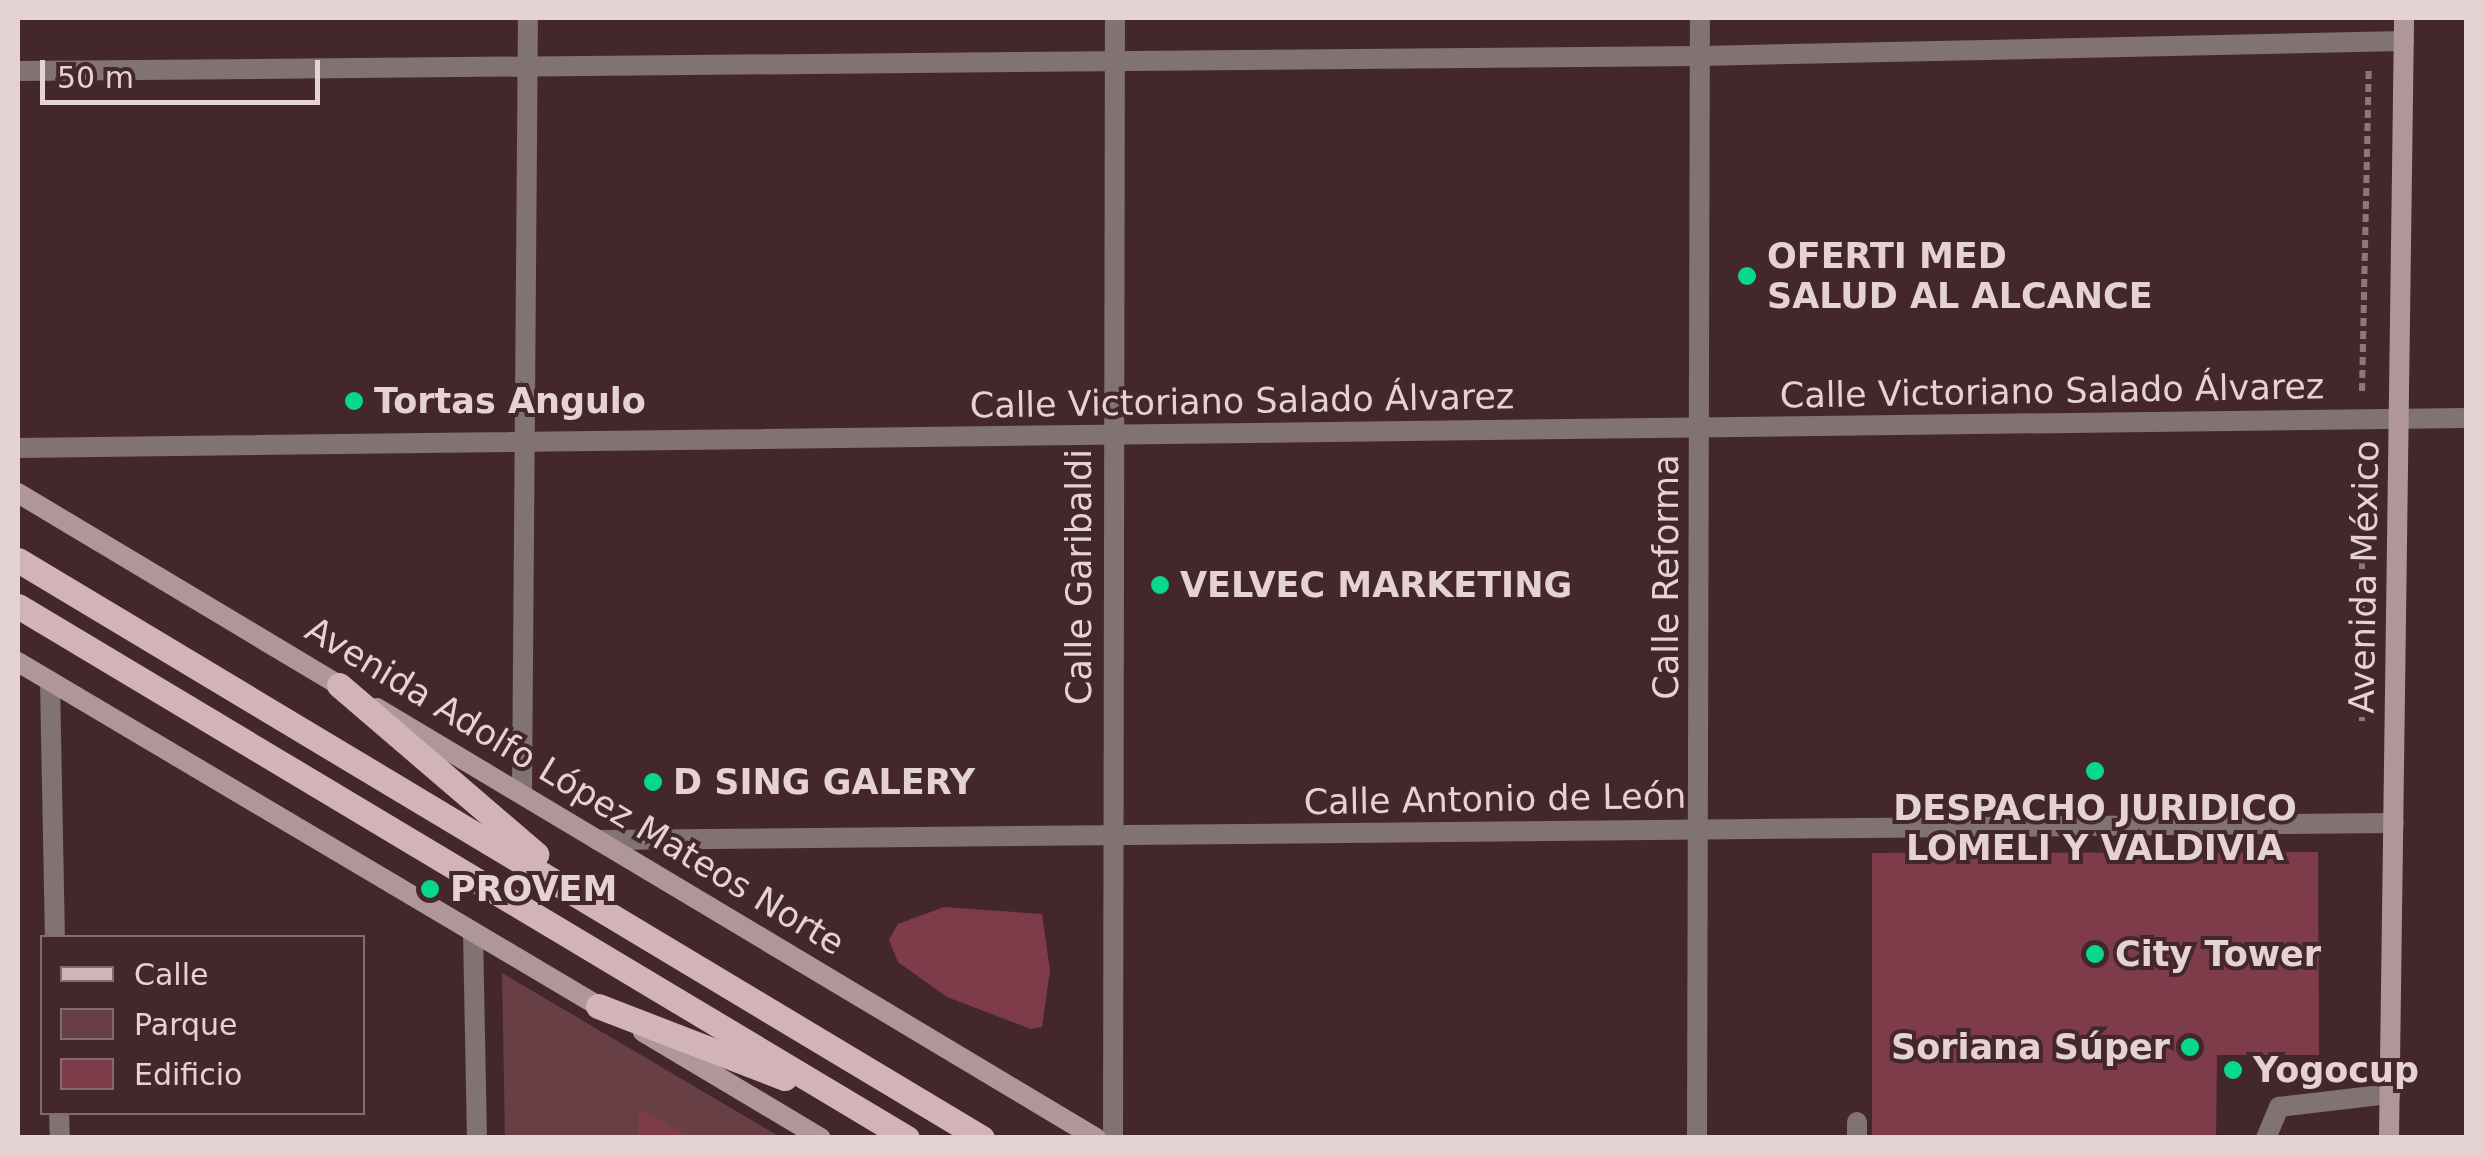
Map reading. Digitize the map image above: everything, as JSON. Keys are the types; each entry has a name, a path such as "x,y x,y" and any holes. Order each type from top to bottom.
{"main road":[{"name":"Avenida México","path":"2390,1138 2404,18"},
{"name":"Avenida Adolfo López Mateos Norte","path":"18,493 1096,1138"},
{"path":"18,560 982,1138"},
{"path":"18,606 907,1138"},
{"path":"18,662 821,1138"},
{"path":"339,685 590,900"},
{"path":"598,1006 850,1104"}],"street":[{"path":"522,792 528,18"},
{"name":"Calle Garibaldi","path":"1112,1138 1115,18"},
{"name":"Calle Reforma","path":"1697,1138 1700,18"},
{"path":"18,71 1115,56 1700,56 2404,40"},
{"name":"Calle Victoriano Salado Álvarez","path":"18,448 2466,418"},
{"path":"50,681 56,935"},
{"name":"Calle Antonio de León","path":"597,840 2394,822"},
{"path":"472,932 476,1138"},
{"path":"2266,1138 2279,1107 2390,1094"}],"path":[{"path":"2362,726 2362,419 2369,40"}],"green space":[{"path":"502,973 780,1137 505,1137"}],"building":[{"name":"City Tower","path":"2318,852 2319,1055 2217,1055 2216,1138 1872,1138 1872,853"},
{"path":"944,907 1042,914 1050,971 1042,1027 1031,1029 947,997 898,962 889,940 898,924"},
{"path":"638,1108 691,1138 639,1138"}],"place":[{"name":"OFERTI MED SALUD AL ALCANCE","path":"1747,276"},
{"name":"Tortas Angulo","path":"354,401"},
{"name":"VELVEC MARKETING","path":"1160,585"},
{"name":"DESPACHO JURIDICO LOMELI Y VALDIVIA","path":"2095,771"},
{"name":"D SING GALERY","path":"653,782"},
{"name":"PROVEM","path":"430,889"},
{"name":"City Tower","path":"2095,954"},
{"name":"Soriana Súper","path":"2190,1047"},
{"name":"Yogocup","path":"2233,1070"}]}
